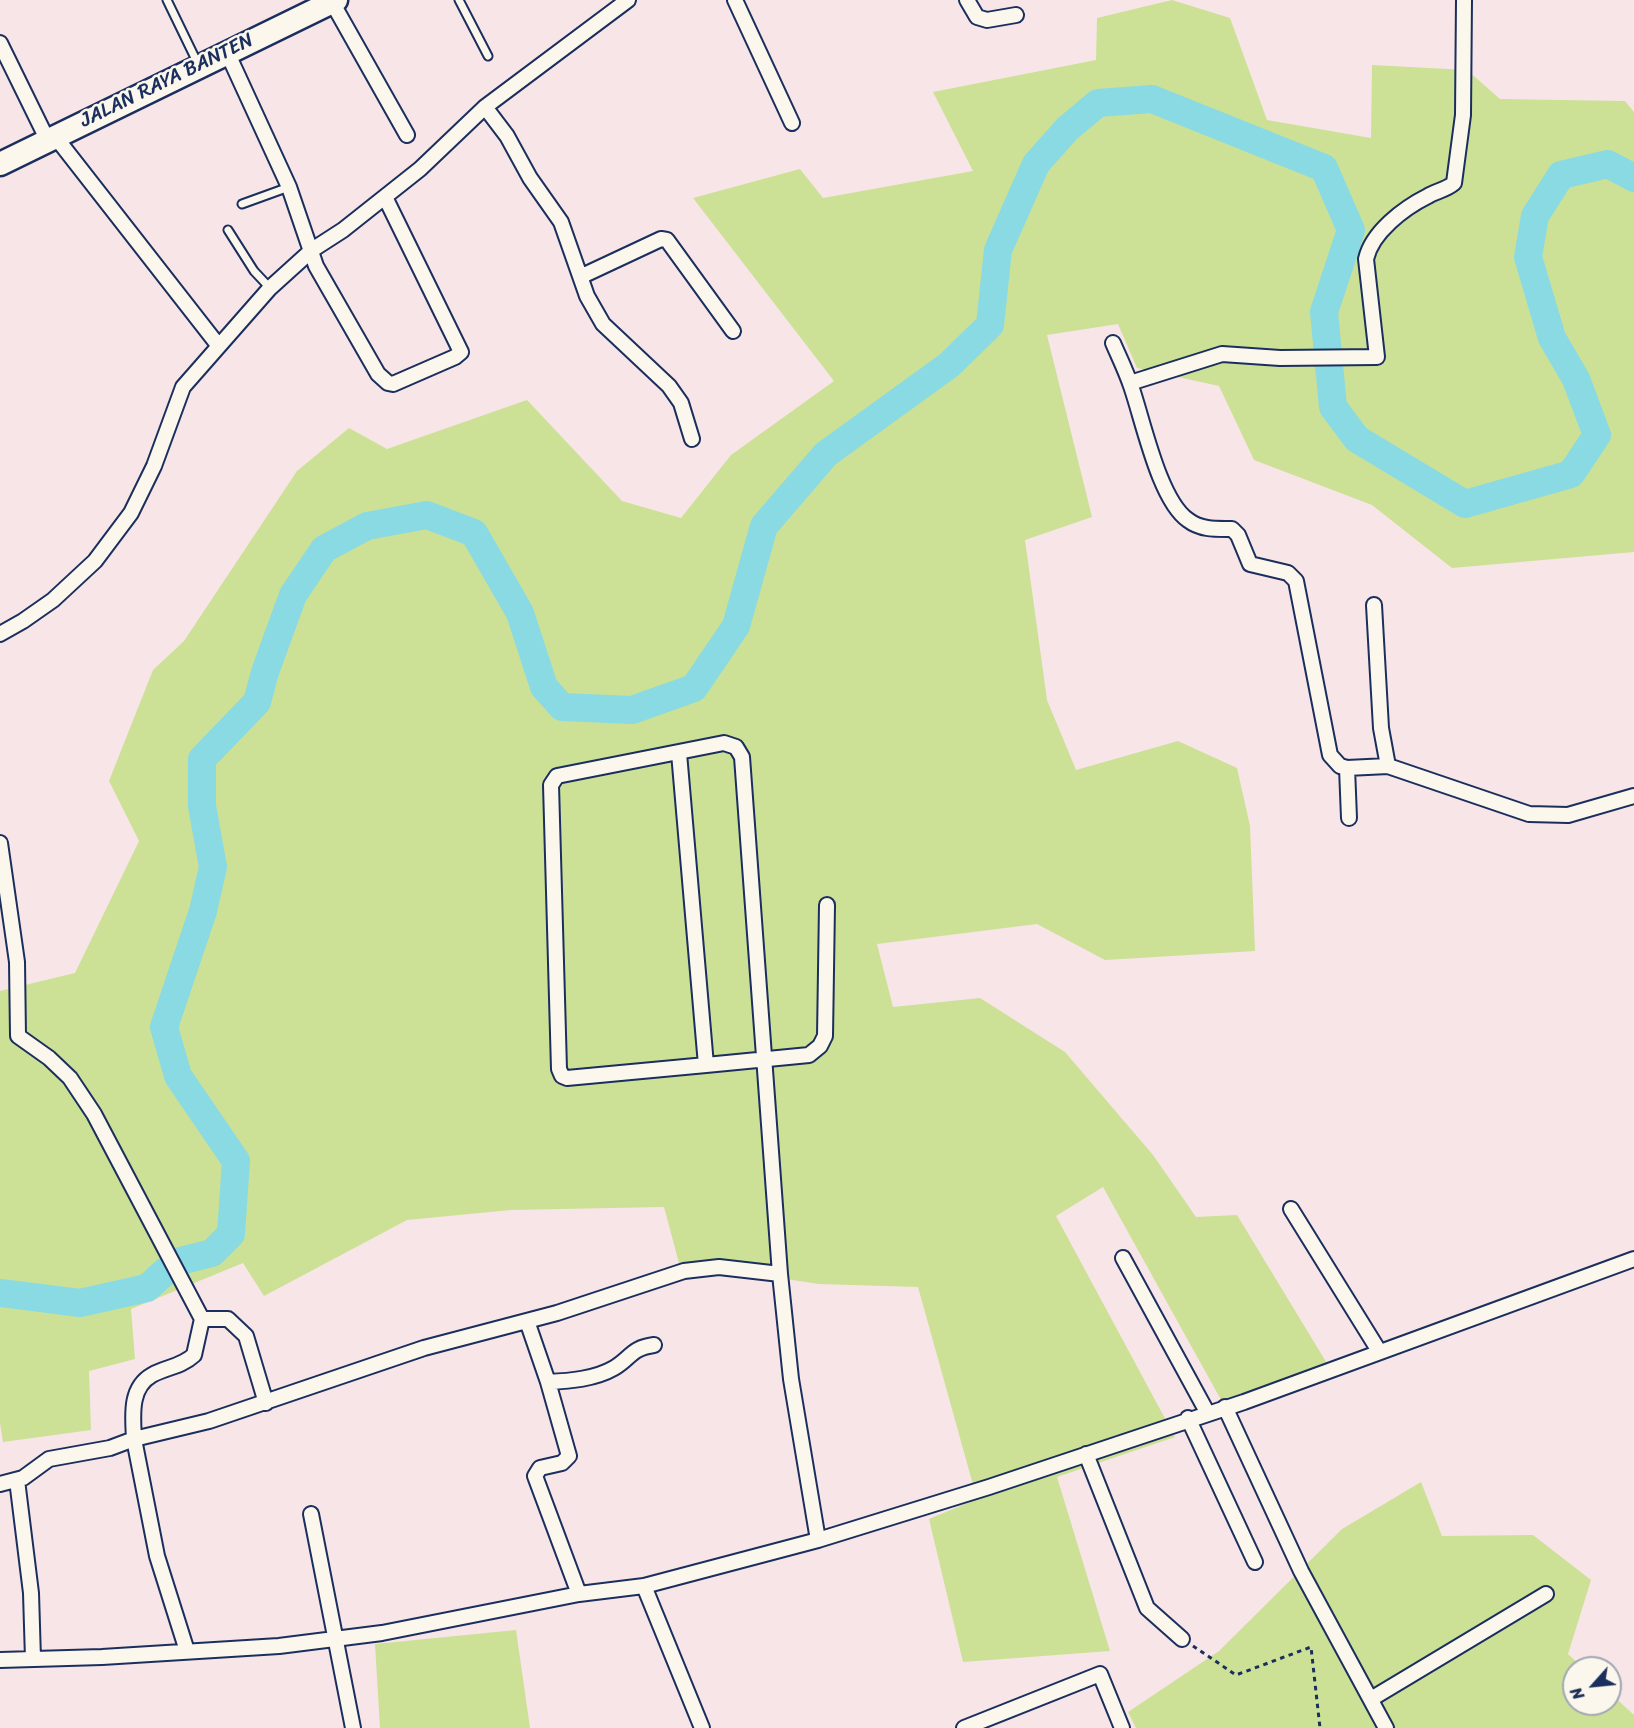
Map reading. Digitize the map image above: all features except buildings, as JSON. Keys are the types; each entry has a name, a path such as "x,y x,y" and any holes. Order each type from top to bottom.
{"main road":[{"name":"JALAN RAYA BANTEN","path":"0,164 51,137 334,1"}],"street":[{"path":"0,634 53,600 95,561 131,513 154,466 183,387 270,288 312,250 420,169 485,107 628,0"},
{"path":"735,0 792,123"},
{"path":"967,0 977,17 987,20 1016,15"},
{"path":"1130,383 1222,354 1280,358 1371,358 1377,355 1366,259 1368,249 1375,237 1407,208 1454,183 1463,115 1464,0"},
{"path":"334,1 407,135"},
{"path":"0,43 51,137 218,345"},
{"path":"227,52 289,187 316,266 378,374 388,383 393,384 455,357 460,352 385,197"},
{"path":"485,107 507,136 530,178 561,222 588,296 603,324 650,367 681,403 692,439"},
{"path":"582,276 660,239 667,240 733,331"},
{"path":"1113,344 1130,383 1160,474 1182,515 1192,523 1209,529 1232,529 1238,535 1250,564 1288,573 1296,580 1329,755 1340,766 1347,768 1388,766 1529,814 1568,815 1634,796"},
{"path":"1374,605 1381,728 1388,766"},
{"path":"818,1540 790,1379 780,1274 764,1060 742,757 736,747 724,743 679,753 568,771 557,776 551,784 559,1069 562,1076 567,1078 764,1060 809,1055 820,1046 825,1036 827,905"},
{"path":"679,753 706,1065"},
{"path":"1347,768 1349,818"},
{"path":"0,843 17,962 18,1036 49,1058 70,1078 104,1132 156,1236 199,1314 194,1355 171,1369 152,1375 143,1383 132,1404 134,1439 157,1556 187,1651"},
{"path":"1291,1209 1379,1351"},
{"path":"1123,1258 1207,1412"},
{"path":"0,1660 279,1646 334,1637 382,1633 579,1594 644,1586 818,1540 989,1487 1225,1407 1634,1260"},
{"path":"0,1484 32,1473 49,1459 110,1448 134,1439 266,1403 424,1348 527,1321 684,1271 719,1267 780,1274"},
{"path":"199,1314 228,1319 246,1336 266,1403"},
{"path":"527,1321 548,1382 569,1456 562,1463 540,1468 535,1476 579,1594"},
{"path":"548,1382 604,1373 617,1366 629,1353 638,1348 654,1345"},
{"path":"1225,1407 1301,1571 1386,1728"},
{"path":"1188,1418 1255,1562"},
{"path":"1086,1454 1147,1608 1182,1639"},
{"path":"17,1480 31,1593 33,1659"},
{"path":"311,1514 353,1728"},
{"path":"644,1586 702,1728"},
{"path":"1371,1699 1546,1594"},
{"path":"964,1728 1100,1674 1122,1728"}],"lane":[{"path":"167,0 199,66"},
{"path":"459,0 488,56"},
{"path":"242,204 289,187"},
{"path":"228,230 247,263 270,288"}],"path":[{"path":"1182,1639 1236,1675 1311,1647 1320,1728"}],"green space":[{"path":"1172,0 1230,18 1267,120 1371,138 1372,65 1467,70 1500,99 1625,101 1634,112 1634,552 1452,568 1372,505 1254,460 1219,386 1137,368 1118,324 1047,335 1092,517 1025,540 1047,700 1076,770 1178,741 1237,768 1250,826 1255,951 1105,960 1037,924 877,944 893,1007 980,998 1065,1052 1153,1155 1196,1217 1237,1215 1334,1375 1225,1407 1103,1187 1056,1216 1175,1437 1057,1477 1110,1651 963,1662 929,1519 977,1499 918,1287 819,1284 679,1263 664,1207 511,1210 407,1220 264,1296 243,1263 131,1309 135,1359 89,1371 91,1430 3,1442 0,1423 0,991 75,973 139,841 109,781 153,670 184,641 297,471 349,428 387,449 527,400 622,501 681,518 731,455 834,381 693,198 800,169 823,198 973,171 933,92 1096,60 1097,18"},
{"path":"1421,1482 1442,1536 1533,1535 1591,1580 1568,1654 1570,1656 1562,1656 1562,1716 1622,1716 1622,1704 1634,1715 1634,1728 1136,1728 1128,1712 1219,1651 1342,1529"},
{"path":"516,1630 530,1728 380,1728 375,1644"}],"waterway":[{"path":"0,1293 80,1303 147,1288 176,1262 212,1253 231,1234 236,1161 178,1076 164,1027 203,911 213,867 202,806 202,759 257,702 265,672 293,595 324,549 367,526 427,515 474,533 520,613 544,687 562,707 632,710 694,688 736,626 764,526 826,454 949,365 990,325 998,250 1036,164 1067,129 1098,103 1152,99 1324,168 1351,230 1324,312 1333,407 1357,439 1465,504 1571,474 1597,435 1576,379 1552,338 1528,257 1535,216 1561,175 1608,164 1634,178"}]}
